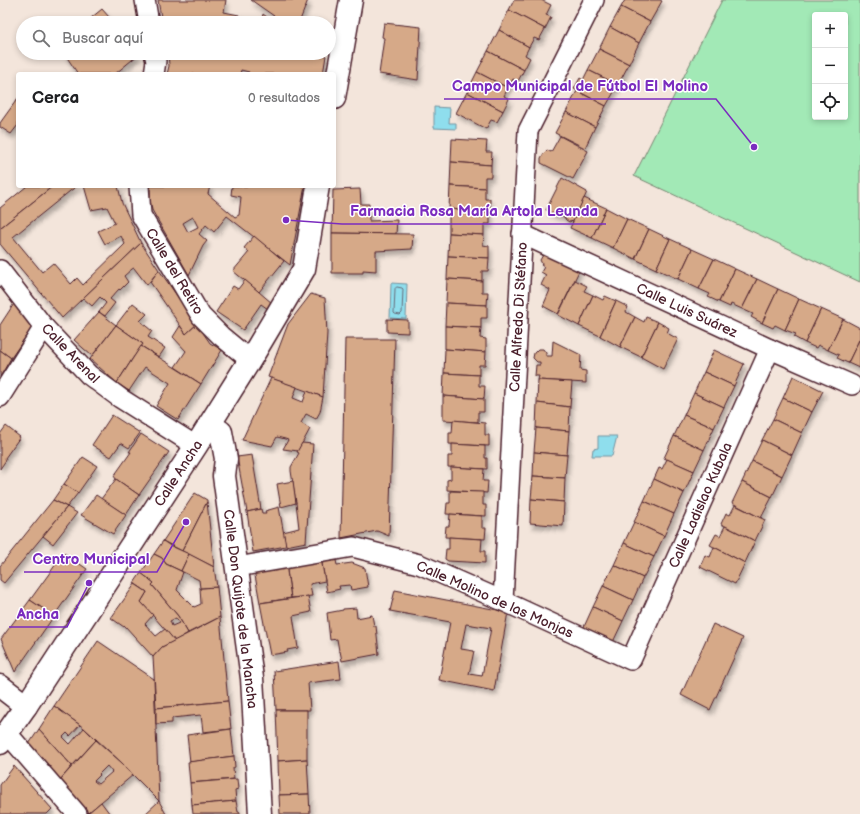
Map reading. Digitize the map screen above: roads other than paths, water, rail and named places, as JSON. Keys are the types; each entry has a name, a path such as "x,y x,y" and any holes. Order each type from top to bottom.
{"street":[{"path":"145,0 148,16"},
{"path":"336,86 351,0"},
{"name":"Calle Alfredo Di Stéfano","path":"503,601 528,131 594,0"},
{"path":"154,72 156,60"},
{"name":"Calle del Retiro","path":"139,188 141,215 201,316 221,336 250,360"},
{"name":"Calle Ancha","path":"3,738 26,706 196,446 250,360 304,269 318,188"},
{"name":"Calle Luis Suárez","path":"522,234 770,349 852,385"},
{"name":"Calle Arenal","path":"0,270 44,326 89,375 120,398 196,446"},
{"path":"0,397 44,326"},
{"name":"Calle Ladislao Kubala","path":"631,660 770,349"},
{"name":"Calle Don Quijote de la Mancha","path":"210,424 221,432 226,459 224,476 252,678 260,814"},
{"path":"196,446 206,454 224,476"},
{"name":"Calle Molino de las Monjas","path":"237,567 353,547 419,564 631,660"},
{"path":"0,686 26,706"},
{"path":"3,738 76,814"}],"water":[{"path":"434,107 450,108 449,123 456,123 456,129 434,128"},
{"path":"391,283 407,284 406,319 390,318"},
{"path":"598,436 617,436 612,456 592,456 593,449 598,448"}],"place":[{"name":"Campo Municipal de Fútbol El Molino","path":"754,147"},
{"name":"Farmacia Rosa María Artola Leunda","path":"286,220"},
{"name":"Centro Municipal","path":"186,522"},
{"name":"Ancha","path":"89,583"}]}
